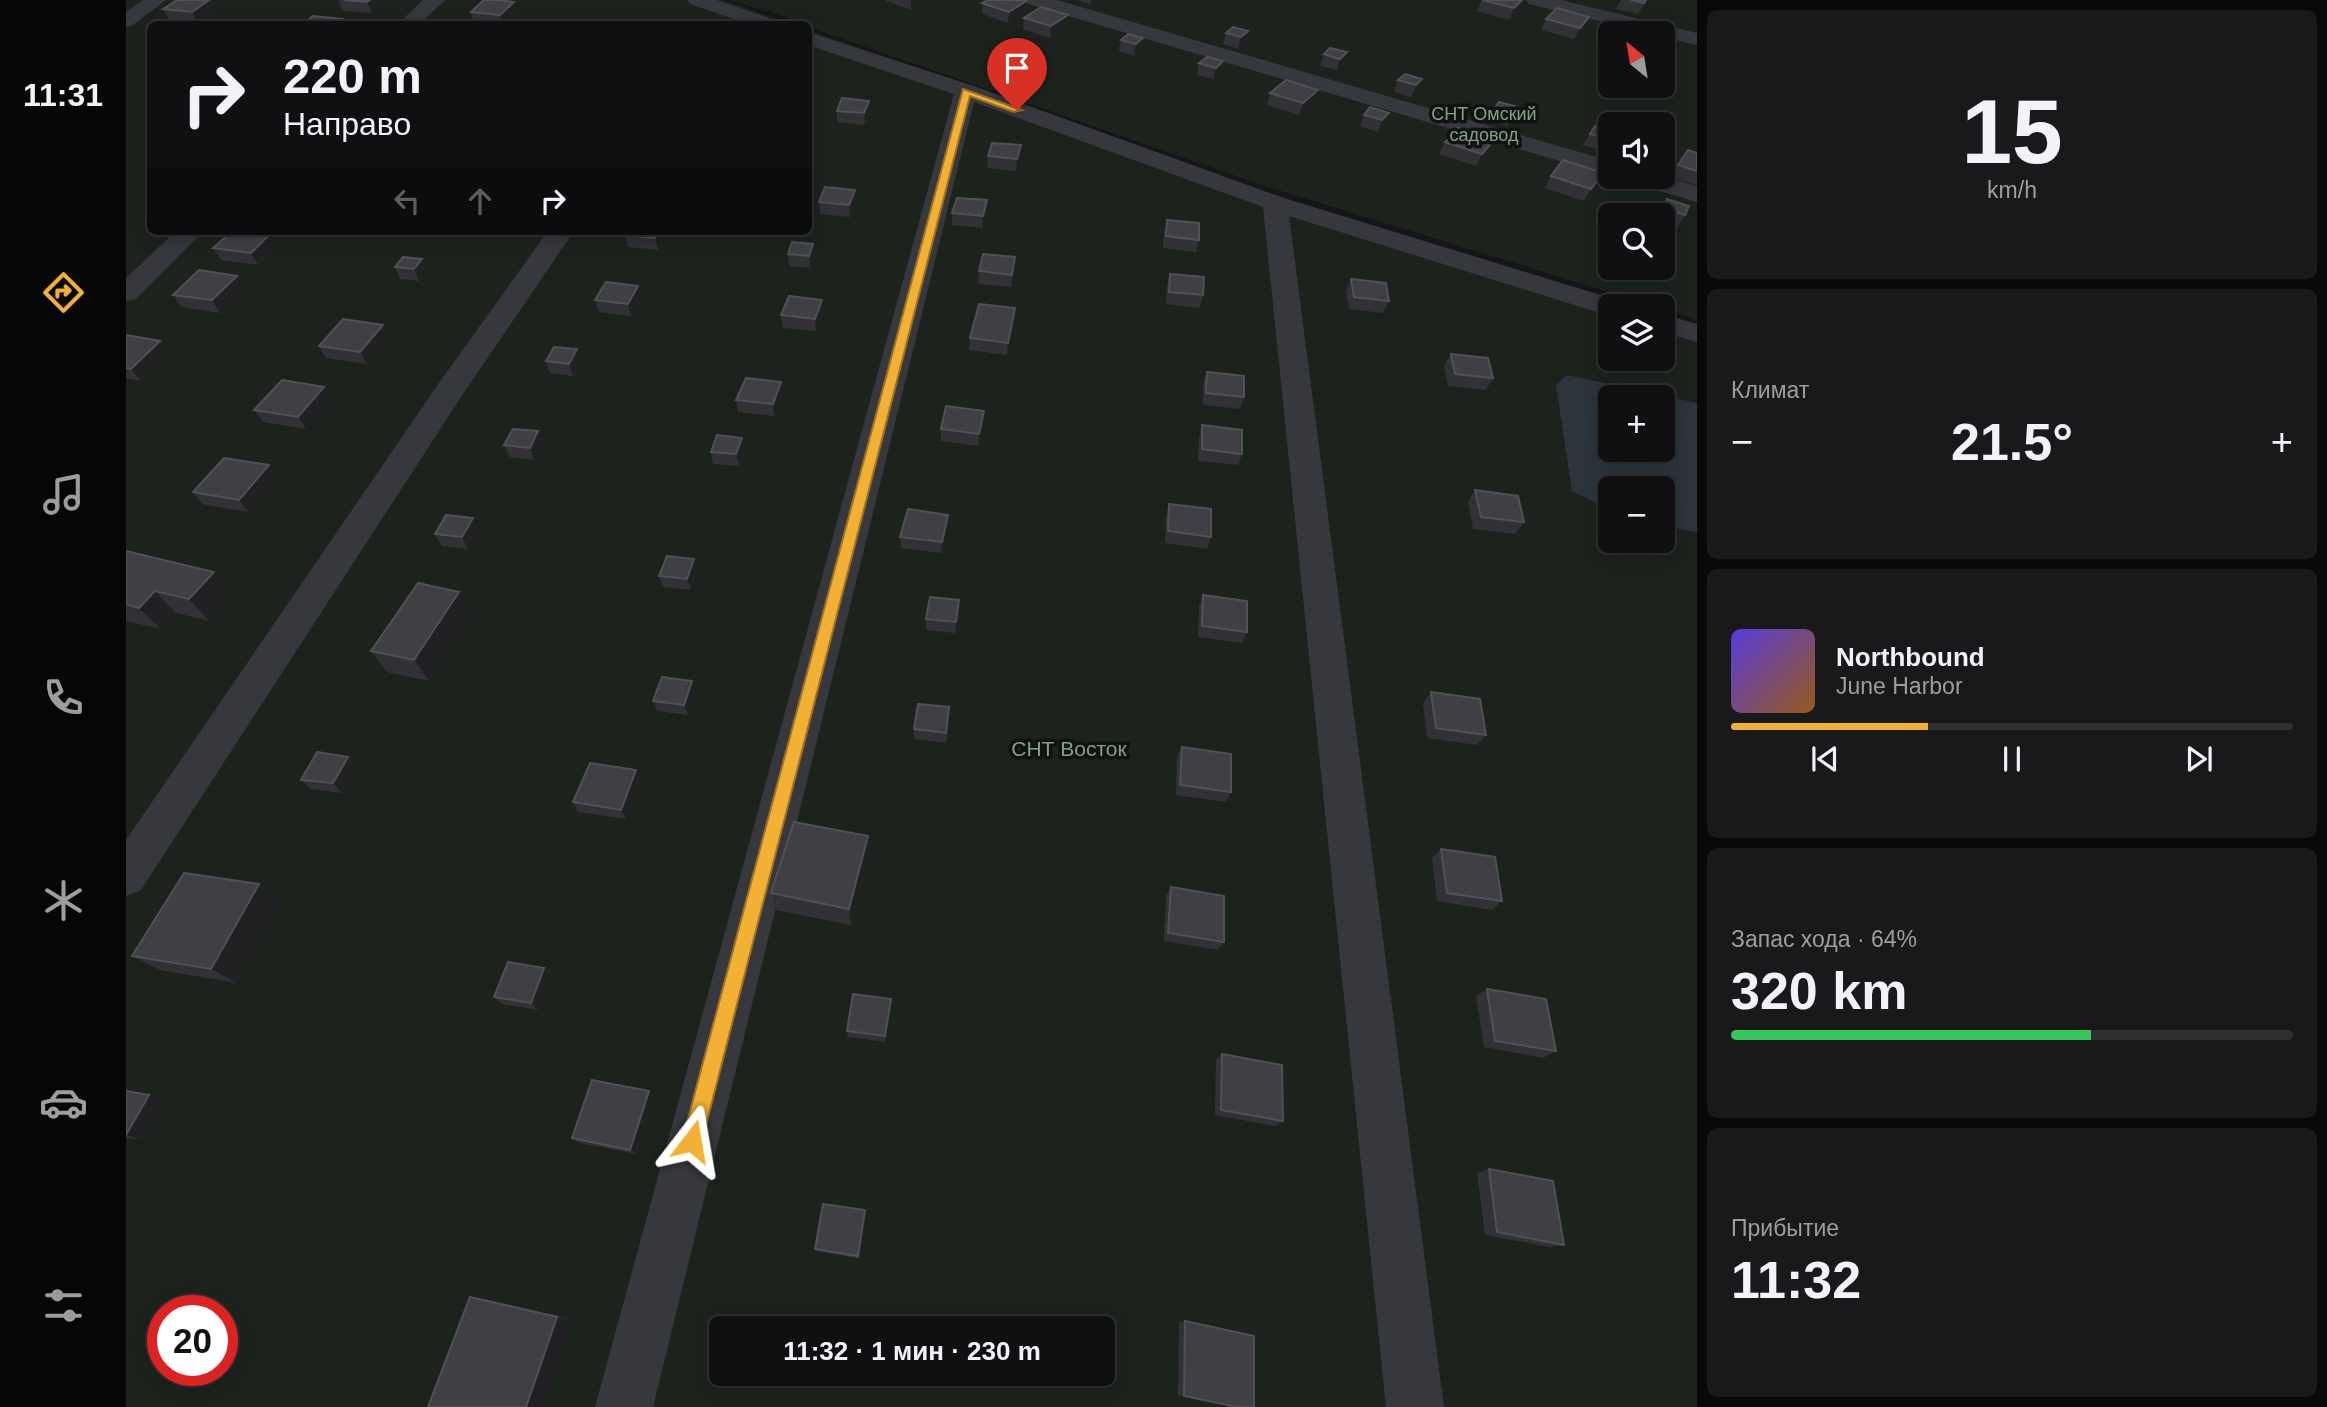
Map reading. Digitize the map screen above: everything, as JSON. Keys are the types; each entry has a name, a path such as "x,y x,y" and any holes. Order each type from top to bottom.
{"lane":[{"path":"126,21 156,0"},
{"path":"411,21 435,0"},
{"path":"697,0 711,16 747,21"},
{"path":"1035,0 1598,165"},
{"path":"1536,0 1697,39"},
{"path":"812,39 966,91 1275,203 1598,303"},
{"path":"624,1407 966,91"},
{"path":"1675,188 1697,194"},
{"path":"1275,203 1415,1407"},
{"path":"126,293 187,235"},
{"path":"126,876 452,387 558,235"},
{"path":"1675,327 1697,333"}],"green space":[{"name":"СНТ Восток","path":"126,0 724,0 784,21 147,21 147,235 812,235 812,31 1278,197 1598,295 1598,371 1675,371 1675,319 1697,326 1697,1407 126,1407"},
{"name":"СНТ Омский садовод","path":"730,0 1697,0 1697,320 1675,313 1675,294 1615,294 1265,186 812,28 812,21 798,21"}],"shaded area":[{"path":"1567,375 1613,385 1598,385 1598,462 1675,462 1675,398 1697,403 1697,532 1675,528 1675,476 1598,476 1598,504 1572,491 1556,385"}],"building":[{"path":"177,0 209,0 192,12 163,9"},
{"path":"484,0 514,2 500,15 471,12"},
{"path":"988,0 1026,1 1009,12 982,3"},
{"path":"1482,0 1522,0 1514,8"},
{"path":"1041,7 1068,15 1051,26 1024,18"},
{"path":"1557,8 1589,17 1580,28 1546,19"},
{"path":"313,16 342,19 340,21 307,21"},
{"path":"1233,27 1248,31 1241,37 1226,33"},
{"path":"1128,34 1143,38 1136,44 1121,40"},
{"path":"1330,48 1347,52 1340,59 1324,54"},
{"path":"1207,57 1223,61 1216,68 1199,63"},
{"path":"1405,74 1422,79 1416,85 1398,80"},
{"path":"1286,80 1318,90 1303,103 1270,93"},
{"path":"842,98 869,101 864,113 837,111"},
{"path":"1499,102 1518,107 1512,114 1494,109"},
{"path":"1370,107 1389,113 1382,120 1364,115"},
{"path":"1595,126 1598,127 1598,136 1590,134"},
{"path":"1458,128 1495,139 1482,154 1445,142"},
{"path":"992,143 1021,145 1017,159 988,156"},
{"path":"1688,150 1697,153 1697,171 1678,165"},
{"path":"1563,160 1598,171 1598,180 1591,189 1551,176"},
{"path":"825,187 855,190 849,205 819,202"},
{"path":"957,198 987,200 983,216 952,213"},
{"path":"1667,199 1689,206 1685,215 1675,212 1675,203 1665,203"},
{"path":"1167,220 1199,223 1199,240 1166,236"},
{"path":"228,235 269,235 251,253 213,248"},
{"path":"625,235 657,235 655,238"},
{"path":"792,242 813,244 809,256 788,254"},
{"path":"983,254 1015,257 1012,275 979,271"},
{"path":"403,257 422,259 414,269 395,267"},
{"path":"199,270 237,276 212,300 173,295"},
{"path":"1170,274 1204,277 1203,295 1169,292"},
{"path":"1351,279 1386,283 1389,301 1354,297"},
{"path":"606,282 638,286 628,304 595,300"},
{"path":"789,296 822,300 815,319 781,315"},
{"path":"979,304 1015,308 1008,343 970,338"},
{"path":"343,319 383,325 360,352 319,346"},
{"path":"126,335 160,341 131,369 126,368"},
{"path":"554,347 577,349 569,364 546,361"},
{"path":"1451,354 1488,358 1493,378 1455,374"},
{"path":"1207,372 1244,376 1244,397 1206,393"},
{"path":"746,378 781,382 773,404 736,400"},
{"path":"282,380 324,387 298,417 254,410"},
{"path":"946,406 984,411 979,434 941,429"},
{"path":"1202,425 1242,430 1242,454 1202,449"},
{"path":"513,429 538,431 530,448 504,445"},
{"path":"717,435 742,438 736,454 711,452"},
{"path":"224,458 269,465 239,500 193,492"},
{"path":"1475,490 1518,496 1524,522 1481,517"},
{"path":"1169,504 1211,509 1211,537 1168,531"},
{"path":"908,509 948,515 942,542 900,537"},
{"path":"446,515 473,518 462,537 435,534"},
{"path":"126,551 214,572 189,599 155,591 139,608 126,604"},
{"path":"667,556 694,559 687,579 659,576"},
{"path":"418,583 459,592 414,660 371,651"},
{"path":"1203,595 1247,601 1247,632 1202,626"},
{"path":"930,597 959,600 956,622 926,619"},
{"path":"662,677 692,681 684,705 653,701"},
{"path":"1431,692 1480,699 1486,735 1436,728"},
{"path":"918,704 949,707 946,733 914,729"},
{"path":"1182,747 1231,754 1231,792 1180,785"},
{"path":"317,752 348,757 333,783 301,780"},
{"path":"590,763 636,770 621,810 573,802"},
{"path":"794,822 868,836 849,909 771,893"},
{"path":"1441,849 1495,857 1502,901 1447,893"},
{"path":"184,873 259,884 211,969 132,956"},
{"path":"1171,887 1224,896 1224,942 1168,933"},
{"path":"508,962 544,968 531,1003 494,997"},
{"path":"1487,989 1546,999 1556,1051 1495,1041"},
{"path":"853,994 891,999 885,1036 847,1031"},
{"path":"1222,1054 1282,1065 1283,1121 1221,1110"},
{"path":"592,1080 649,1091 630,1150 572,1138"},
{"path":"126,1091 149,1095 126,1135"},
{"path":"1489,1169 1553,1181 1564,1245 1497,1232"},
{"path":"823,1204 865,1210 858,1256 815,1249"},
{"path":"470,1297 557,1317 526,1407 428,1407"},
{"path":"1185,1321 1254,1336 1254,1407 1237,1407 1184,1396"}],"route":[{"path":"692,1141 966,91 1017,110"}]}
